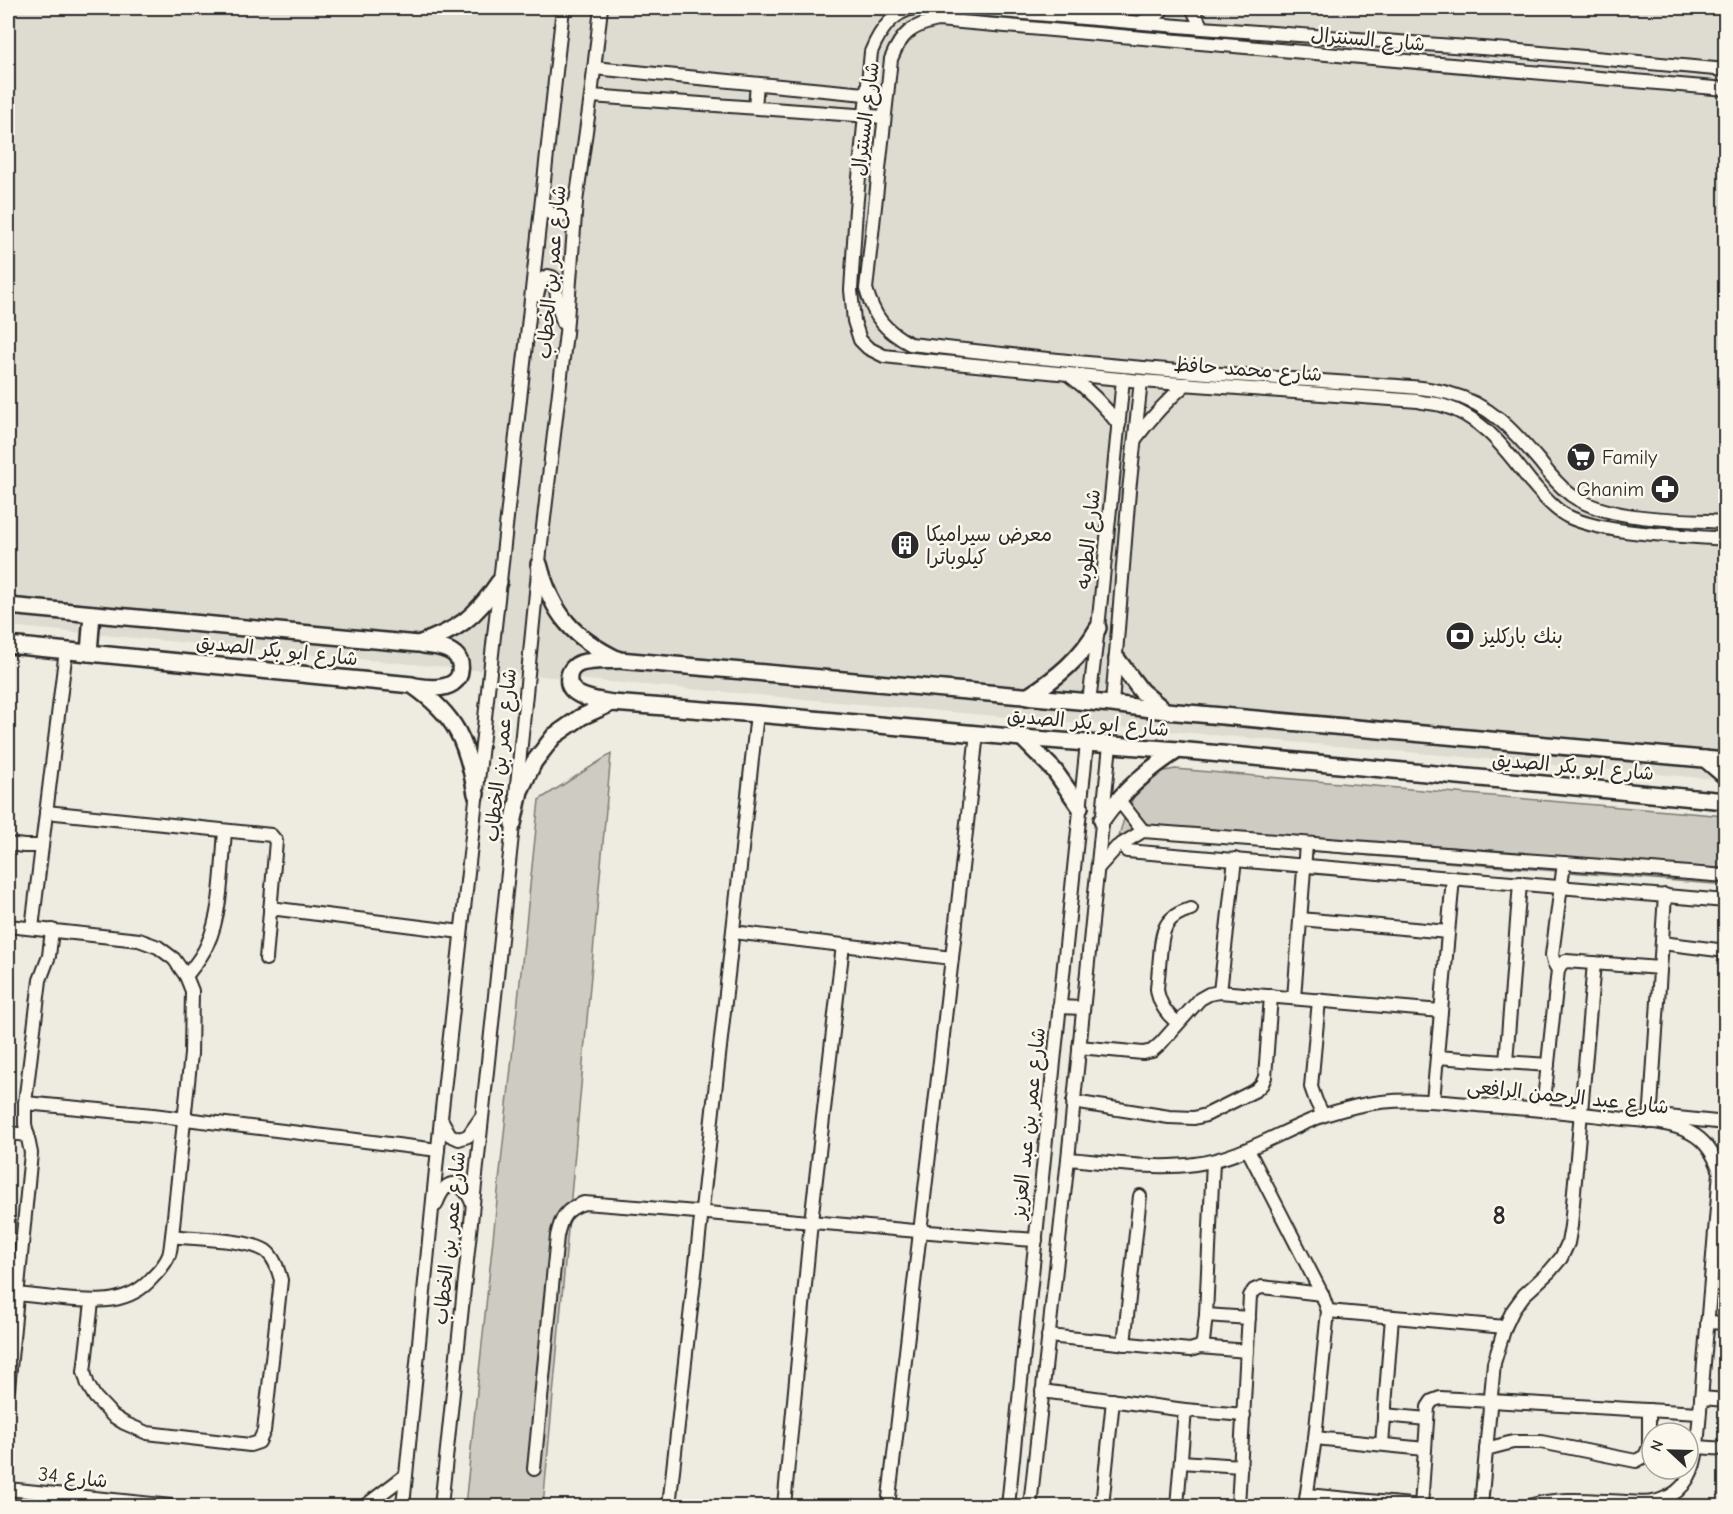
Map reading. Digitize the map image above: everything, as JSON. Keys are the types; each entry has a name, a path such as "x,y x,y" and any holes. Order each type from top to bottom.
{"main road":[{"name":"شارع ابو بكر الصديق","path":"539,564 554,606 567,623 599,651 619,660 1725,761"},
{"name":"شارع ابو بكر الصديق","path":"8,606 418,644 444,635 467,621 486,603 499,582"},
{"path":"88,653 93,614"},
{"path":"1027,697 1064,671 1081,654 1098,628"},
{"path":"412,686 445,686 453,683 461,670 456,655 444,648 418,644"},
{"name":"شارع ابو بكر الصديق","path":"8,645 412,686 431,698 446,713 458,732 467,752 476,794"},
{"path":"1117,659 1141,691 1166,711"},
{"path":"612,703 573,692 569,684 569,676 572,669 579,664 619,660"},
{"name":"شارع ابو بكر الصديق","path":"513,824 520,791 534,762 554,736 581,717 612,703 1178,750 1723,800"},
{"path":"1022,738 1054,770 1080,802"},
{"path":"1102,820 1111,800 1178,750"},
{"path":"1705,759 1725,777"}],"street":[{"name":"شارع عمر بن الخطاب","path":"403,1506 441,1118 563,8"},
{"name":"شارع عمر بن الخطاب","path":"441,1506 539,564 566,333 576,202 601,8"},
{"name":"شارع السنترال","path":"856,209 871,52 879,34 891,19 914,8"},
{"name":"شارع السنترال","path":"965,8 1521,51 1725,71"},
{"path":"1137,23 1152,19 1160,14 1163,8"},
{"path":"1193,8 1202,28"},
{"path":"1013,12 1014,27"},
{"path":"1065,16 1065,31"},
{"name":"شارع السنترال","path":"874,211 891,59 897,44 908,32 922,23 938,20 1725,89"},
{"path":"1668,84 1672,75 1669,65"},
{"path":"594,68 886,96"},
{"path":"1725,71 1722,79 1725,89"},
{"path":"754,107 757,84"},
{"path":"591,96 884,117"},
{"path":"542,204 551,214 558,217 576,202"},
{"path":"856,209 874,211"},
{"name":"شارع محمد حافظ","path":"856,209 851,290 854,321 860,340 868,348 884,356 1141,381 1418,401 1441,405 1462,413 1482,425 1546,500 1565,515 1608,528 1725,539"},
{"name":"شارع محمد حافظ","path":"874,211 866,289 871,307 881,322 894,335 910,344 1079,362 1390,386 1446,393 1484,407 1500,419 1515,433 1553,479 1571,495 1593,506 1617,513 1641,516 1725,522"},
{"path":"527,330 541,281 548,276 555,280 558,305 566,333"},
{"path":"1068,374 1087,388 1119,425"},
{"name":"شارع الطوبه","path":"1089,702 1124,379"},
{"name":"شارع الطوبه","path":"1112,704 1129,491 1141,381"},
{"path":"1135,439 1167,400 1186,384"},
{"path":"32,928 66,650"},
{"path":"1095,657 1117,659"},
{"path":"669,1506 757,714"},
{"path":"888,1506 977,733"},
{"name":"شارع عمر بن عبد العزيز","path":"1008,1506 1087,743"},
{"path":"1110,745 1111,800"},
{"path":"1080,802 1090,795 1111,800 1145,832 1145,852"},
{"path":"46,812 274,837 276,841 266,959"},
{"path":"1029,1506 1068,1159 1102,820"},
{"path":"186,976 198,962 214,930 225,831"},
{"path":"1098,868 1106,856 1117,847 1145,832 1725,876"},
{"path":"8,844 42,846"},
{"path":"1294,998 1306,844"},
{"path":"1127,850 1725,901"},
{"path":"1220,992 1235,859"},
{"path":"1558,970 1552,955 1564,862"},
{"path":"1433,1101 1454,878"},
{"path":"1506,1062 1520,883"},
{"path":"1665,895 1650,1119 1725,1123"},
{"path":"270,908 461,932"},
{"path":"1178,1023 1166,1012 1158,997 1161,938 1171,918 1191,909"},
{"path":"1300,919 1448,932"},
{"path":"8,926 139,940 158,947 174,959 186,976 192,991 191,1054 172,1236 169,1254 161,1269 150,1282 137,1291 123,1298 107,1301 92,1302 13,1294"},
{"path":"8,1389 13,1294 31,1153 24,1114 25,1102 41,975 49,956 52,930"},
{"path":"733,932 952,958"},
{"path":"1662,943 1725,951"},
{"path":"784,1506 811,1222 843,945"},
{"path":"1543,1110 1558,970 1561,964 1566,961 1660,968"},
{"path":"1480,1506 1494,1363 1505,1327 1513,1310 1524,1295 1561,1258 1568,1243 1594,963"},
{"path":"1079,1047 1143,1053 1152,1051 1200,999 1220,992 1441,1011"},
{"path":"1073,1102 1188,1118 1206,1115 1256,1090 1265,1077 1271,996"},
{"path":"1319,1000 1311,1087 1323,1115"},
{"path":"1059,1007 1083,1008"},
{"path":"1437,1057 1548,1065"},
{"name":"شارع عبد الرحمن الرافعى","path":"1068,1159 1161,1166 1213,1161 1248,1149 1323,1115 1368,1104 1395,1101 1433,1101 1650,1119 1681,1128 1704,1142 1712,1152 1720,1172 1699,1421"},
{"path":"25,1102 438,1150"},
{"path":"441,1118 450,1135 459,1139 468,1136 481,1118"},
{"path":"8,1133 28,1135"},
{"path":"1248,1149 1322,1294 1328,1311 1316,1438 1306,1501 1421,1506 1428,1407 1432,1401 1440,1398 1700,1413"},
{"path":"1200,1347 1203,1341 1206,1315 1213,1161"},
{"path":"432,1213 439,1198 450,1185 457,1185 466,1192 473,1204"},
{"path":"1124,1344 1140,1196"},
{"path":"534,1469 557,1236 562,1220 572,1207 584,1203 1036,1240"},
{"path":"92,1302 84,1372 95,1397 113,1416 147,1433 250,1445 260,1442 264,1431 281,1280 276,1264 266,1252 251,1245 172,1236"},
{"path":"1238,1506 1250,1296 1259,1287 1322,1294"},
{"path":"1328,1311 1505,1327"},
{"path":"1206,1315 1249,1318"},
{"path":"1382,1444 1392,1317"},
{"path":"1707,1322 1725,1323"},
{"path":"1048,1336 1190,1350 1200,1347 1248,1351"},
{"path":"1042,1391 1185,1410 1244,1415"},
{"path":"1701,1398 1725,1400"},
{"path":"1102,1506 1113,1401"},
{"path":"1177,1506 1185,1410"},
{"path":"1486,1449 1514,1442 1541,1442 1636,1461 1645,1456 1649,1447 1649,1410"},
{"path":"1384,1415 1427,1419"},
{"path":"1316,1438 1425,1449"},
{"path":"1700,1447 1725,1449"},
{"path":"1181,1462 1241,1467"},
{"path":"1012,1472 1033,1474"},
{"path":"365,1506 406,1475"},
{"name":"شارع عبد الرحمن الرافعى","path":"1529,1506 1540,1502 1562,1500 1647,1503 1664,1499 1678,1490 1686,1481"},
{"name":"شارع 34","path":"8,1489 171,1506"}],"shaded area":[{"path":"8,8 1725,8 1725,780 508,673 8,626"},
{"path":"611,754 543,1506 465,1506 539,800"},
{"path":"1175,769 1725,816 1725,885 1119,835 1136,792 1155,773"}],"place":[{"name":"Family","path":"1581,457"},
{"name":"Ghanim","path":"1665,489"},
{"name":"معرض سيراميكا كيلوباترا","path":"905,545"},
{"name":"بنك باركليز","path":"1460,636"}],"district":[{"name":"8","path":"1500,1215"}]}
